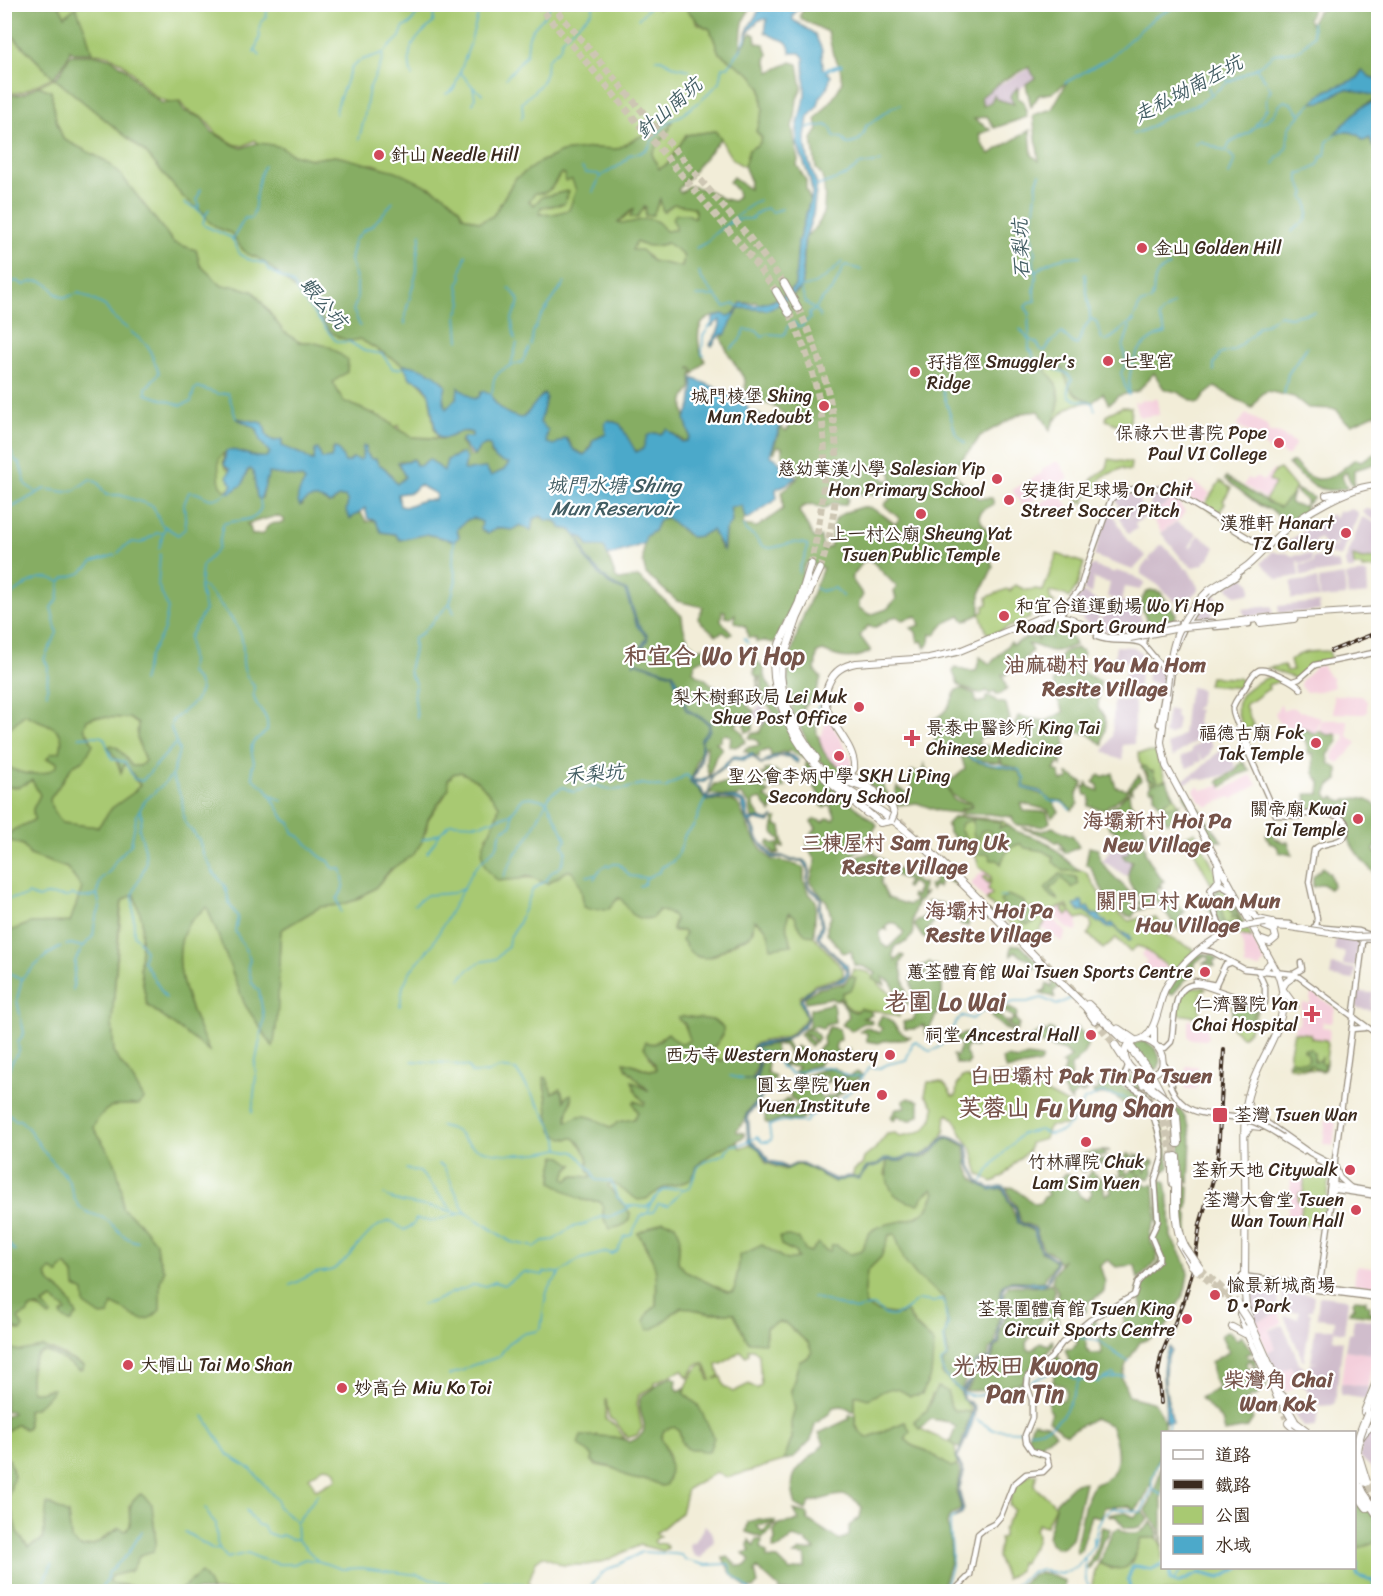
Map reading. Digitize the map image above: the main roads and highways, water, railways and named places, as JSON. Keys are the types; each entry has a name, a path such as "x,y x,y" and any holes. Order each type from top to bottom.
{"highway":[{"path":"784,283 798,308"},
{"path":"776,291 789,313"},
{"path":"778,662 780,643 799,603 811,564"},
{"path":"820,569 778,662 774,677 799,742 811,760 836,789 867,813"},
{"path":"787,711 811,752 825,768 900,820"},
{"path":"811,760 835,782 892,819 914,837 1097,1016"},
{"path":"837,778 874,791"},
{"path":"968,886 1022,939"},
{"path":"1081,998 1120,1042 1126,1062"},
{"path":"1118,1029 1134,1044 1149,1079 1167,1101 1176,1118 1178,1143"},
{"path":"1143,1084 1149,1079"},
{"path":"1175,1157 1177,1219 1184,1249"},
{"path":"1175,1157 1174,1224 1184,1249 1198,1269"},
{"path":"1241,1311 1248,1318 1256,1342 1293,1421 1306,1431"},
{"path":"1256,1342 1270,1372"},
{"path":"1360,1482 1356,1448 1378,1380"},
{"path":"1356,1444 1378,1389"},
{"path":"1356,1464 1360,1482 1378,1514"}],"main road":[{"path":"1326,505 1327,500 1324,495 1364,486 1378,486"},
{"path":"1326,505 1357,490 1378,486"},
{"path":"1062,616 1064,608 1078,592 1110,500 1115,495 1146,487 1156,487 1173,492 1266,549"},
{"path":"1249,1278 1244,1118 1246,1095 1250,1078 1280,1010 1280,988 1276,973 1269,964 1238,897 1166,766 1161,742 1161,725 1173,661 1181,634 1196,610 1210,594 1250,563 1290,525 1349,491"},
{"path":"1098,635 1122,636 1172,624 1183,618 1206,591 1231,578"},
{"path":"1161,725 1172,649 1179,629 1205,594 1231,578"},
{"path":"1196,610 1196,617 1200,622"},
{"path":"1181,634 1195,629 1249,622 1378,610"},
{"path":"861,779 858,765 831,717 825,701 828,684 840,669 854,663 933,657 957,652 1052,613 1114,642 1136,640 1144,645 1166,672 1158,751 1162,767 1259,938 1283,989 1295,1006"},
{"path":"1172,624 1249,622"},
{"path":"1098,635 1117,640 1130,639 1183,628 1249,622"},
{"path":"1172,624 1181,634"},
{"path":"1144,645 1146,631"},
{"path":"1312,928 1317,918 1309,882 1314,850 1320,845 1341,839 1347,827 1344,819 1338,816 1279,816 1275,813 1244,744 1233,714 1233,707 1255,673 1261,670 1291,681 1301,689 1300,682 1303,676 1312,667 1378,652"},
{"path":"1161,664 1169,666 1173,661"},
{"path":"1291,681 1303,676"},
{"path":"1238,724 1242,728 1250,756"},
{"path":"1237,740 1244,744"},
{"path":"846,794 880,823 892,818 892,807 861,779 856,776 847,778 854,769 853,757"},
{"path":"1217,867 1219,877 1213,888 1214,909 1221,927 1220,937"},
{"path":"1213,888 1221,885 1230,890"},
{"path":"1238,897 1255,917 1278,929 1355,937 1378,937"},
{"path":"1267,924 1378,937"},
{"path":"1134,1044 1150,1033 1162,997 1174,976 1191,956 1220,937 1234,931 1267,924 1357,932 1362,938 1319,1287"},
{"path":"1221,927 1234,931"},
{"path":"1278,929 1312,928 1362,938 1378,937"},
{"path":"1259,938 1266,943 1271,943 1276,938 1278,929"},
{"path":"1171,1085 1153,1034 1167,992 1185,966 1203,950 1213,949 1234,931"},
{"path":"1346,931 1362,938"},
{"path":"1332,1188 1331,1178 1362,938"},
{"path":"1213,949 1226,962 1243,969 1293,976 1345,1009 1365,1029 1378,1037"},
{"path":"1215,987 1226,962"},
{"path":"1301,963 1302,970 1286,982 1283,989 1284,1002 1281,1019 1258,1076 1246,1095 1249,1108 1260,1122 1321,1161 1333,1166 1340,1178 1351,1189"},
{"path":"1261,971 1269,964"},
{"path":"1149,1079 1174,1042 1175,996 1184,984 1196,981 1259,1005 1265,1003 1266,993 1261,971"},
{"path":"1263,981 1266,975 1276,973"},
{"path":"1293,976 1378,1037"},
{"path":"1345,1009 1352,1006"},
{"path":"953,1592 970,1575 978,1534 993,1525 1002,1514 1013,1485 1028,1474 1042,1472 1049,1466 1049,1459 1046,1455 1033,1451 1025,1440 1032,1418 1032,1400 1026,1382 1028,1376 1051,1358 1061,1343 1086,1323 1133,1295 1139,1281 1159,1261 1159,1255 1151,1238 1158,1219 1155,1180 1162,1157 1157,1129 1145,1096 1125,1083 1124,1077 1127,1045 1156,1045 1165,1048 1170,1044 1174,1022"},
{"path":"1352,1029 1365,1029"},
{"path":"1126,1062 1149,1079"},
{"path":"1126,1074 1149,1079 1165,1076 1181,1099 1195,1109 1265,1124 1297,1146"},
{"path":"1244,1118 1260,1122"},
{"path":"1244,1118 1249,1278 1241,1311 1248,1336 1263,1370 1270,1372"},
{"path":"1245,1133 1250,1127 1260,1122"},
{"path":"1321,1161 1331,1178"},
{"path":"1332,1188 1378,1193"},
{"path":"1330,1198 1351,1189 1378,1193"},
{"path":"1249,1278 1295,1280 1378,1298"},
{"path":"1249,1278 1279,1287 1319,1287 1378,1293"},
{"path":"1241,1311 1270,1372"},
{"path":"1232,1327 1248,1336"},
{"path":"1282,1400 1293,1426"},
{"path":"1361,1419 1364,1424 1377,1420"},
{"path":"1356,1448 1377,1420"},
{"path":"677,1592 689,1589 701,1592"}],"water":[{"path":"761,5 802,5 793,15 793,20 815,34 822,50 823,68 831,76 818,106 808,117 805,138 808,159 817,185 813,215 804,242 802,287 780,304 767,310 739,308 725,335 717,338 712,346 710,345 720,326 720,320 712,326 713,318 722,314 729,316 735,313 741,303 755,305 773,301 787,294 795,286 798,242 812,194 810,180 797,143 797,128 805,95 804,58 800,53 790,53 788,44 765,32 767,19 759,20 746,35"},
{"path":"1362,70 1370,77 1378,79 1378,100 1376,96 1346,89 1321,102 1311,103 1326,91 1358,78"},
{"path":"1378,100 1378,139 1373,147 1370,138 1363,141 1354,133 1335,133 1360,108"},
{"name":"城門水塘 Shing Mun Reservoir","path":"403,365 421,368 442,381 446,386 443,398 446,409 457,397 458,387 474,399 479,397 482,391 491,394 495,403 503,410 522,418 545,394 540,423 548,430 547,443 554,445 566,438 574,450 584,455 590,449 593,440 606,434 605,423 608,420 620,424 636,452 643,449 647,436 653,433 661,434 667,429 682,442 687,441 690,436 685,418 691,406 692,378 746,400 748,411 757,413 763,418 779,420 781,424 770,455 778,460 785,473 796,478 776,489 777,499 748,519 745,518 742,506 730,507 732,522 725,530 723,550 712,530 700,536 691,537 666,517 659,520 654,531 646,536 644,544 608,556 604,547 588,546 584,538 578,536 588,560 610,583 627,591 638,624 648,636 636,657 637,662 673,673 687,709 710,723 710,730 702,740 703,751 699,767 691,781 701,788 705,797 709,792 707,799 727,797 743,801 747,806 749,820 759,818 769,821 774,816 769,823 756,820 750,823 758,839 773,856 782,856 792,860 803,860 808,864 810,871 808,882 810,888 822,898 820,907 823,926 819,937 847,965 849,974 843,981 815,987 840,979 845,976 847,970 817,936 821,925 818,907 821,899 809,888 807,885 809,870 802,861 791,861 783,857 772,858 756,839 746,819 742,803 724,799 706,801 700,790 690,783 700,760 701,738 709,725 686,710 672,674 635,662 633,665 635,657 647,637 637,626 625,591 609,584 587,561 578,538 571,530 561,528 556,521 546,520 541,516 533,519 531,531 520,525 512,530 497,528 488,534 481,529 482,522 473,518 457,529 459,537 454,541 427,534 400,540 395,534 381,532 375,520 368,519 365,508 350,519 346,511 348,502 345,497 338,497 330,504 322,499 311,498 300,506 298,496 305,481 302,478 269,473 260,500 257,497 253,471 250,469 247,471 243,484 230,493 228,492 232,485 227,477 230,470 224,465 226,451 236,451 255,457 266,457 270,453 260,441 257,429 236,418 263,423 269,438 275,441 282,439 282,446 311,461 314,461 315,450 318,449 322,459 331,458 334,448 338,449 345,462 353,458 360,460 363,446 366,446 366,453 371,459 376,459 397,484 405,477 398,462 413,459 416,465 420,466 429,459 444,471 447,460 463,453 466,459 464,470 486,468 491,476 504,470 509,463 495,458 490,445 486,444 479,448 474,456 461,442 464,437 472,437 472,433 462,432 447,438 439,437 426,387 411,379","holes":["419,485 436,494 435,500 423,500 405,507 400,506 398,494 412,492"]},
{"path":"752,753 761,764 770,758 785,754 798,760 797,763 789,757 780,756 761,765 753,756 744,760 732,759 713,775 710,788 712,776 704,782 693,780 707,778 734,756 744,757"},
{"path":"1082,901 1084,908 1088,907 1092,914 1100,915 1108,925 1112,923 1121,932 1130,935 1131,940 1129,941 1114,927 1107,928 1097,922 1086,911 1079,911 1074,906"},
{"name":"城門水塘 Shing Mun Reservoir","path":"802,998 808,1018 804,1027 784,1041 754,1047 760,1064 756,1080 763,1085 765,1091 759,1103 748,1115 750,1140 762,1149 769,1161 787,1168 802,1163 837,1180 848,1176 858,1178 867,1167 878,1164 886,1158 922,1156 932,1150 945,1136 958,1139 968,1145 970,1164 980,1182 990,1188 1005,1187 1009,1200 1016,1207 1019,1222 1035,1229 1041,1249 1056,1259 1056,1265 1048,1281 1043,1284 1038,1286 1018,1283 1005,1285 1002,1296 1006,1308 999,1326 999,1342 993,1349 990,1360 976,1364 970,1382 963,1391 963,1398 972,1404 975,1412 957,1458 964,1472 959,1490 964,1509 961,1515 953,1518 962,1509 958,1492 963,1472 956,1459 973,1410 971,1405 962,1399 961,1391 969,1381 975,1363 990,1359 992,1349 998,1341 998,1326 1005,1308 1000,1296 1004,1284 1008,1282 1047,1281 1055,1260 1040,1250 1033,1230 1017,1222 1015,1208 1008,1201 1003,1188 990,1190 980,1184 968,1163 967,1146 957,1140 946,1137 934,1150 922,1157 909,1157 899,1161 887,1160 879,1165 868,1168 859,1179 848,1178 836,1182 802,1164 787,1169 767,1162 760,1150 748,1141 746,1115 764,1090 754,1079 758,1062 753,1046 781,1040 803,1025 807,1018 800,1001"},
{"path":"1169,1347 1171,1350 1165,1367 1165,1386 1173,1422 1165,1422 1163,1365"}],"waterway":[{"path":"254,53 268,4"},
{"path":"359,139 369,89 382,61 383,53 400,37 403,28 411,23 424,4"},
{"path":"412,76 410,52 415,41 433,23 435,4"},
{"path":"446,94 454,89 481,4"},
{"path":"506,78 526,55 529,35 545,16 550,4"},
{"path":"521,119 522,103 542,81 548,60 560,48 562,39 592,12 594,4"},
{"path":"638,19 652,4"},
{"path":"1065,83 1110,57 1155,17 1181,4"},
{"path":"1369,4 1376,12"},
{"path":"1266,81 1256,68 1274,54 1300,50 1313,36 1312,22"},
{"name":"針山南坑","path":"582,168 586,173 598,174 600,177 620,165 629,155 640,153 648,148 654,137 670,121 682,115 720,82 723,67 728,67 741,49 747,35"},
{"path":"255,50 260,56"},
{"path":"336,114 340,97 354,65 361,60 383,53"},
{"path":"656,59 690,70"},
{"path":"823,71 841,65"},
{"name":"走私坳南左坑","path":"1133,134 1200,103 1228,82 1256,68"},
{"path":"460,72 482,94"},
{"path":"1221,72 1228,81"},
{"path":"1256,124 1267,108 1266,99 1271,90 1268,85"},
{"path":"1208,87 1211,94"},
{"path":"473,88 475,97 473,104"},
{"path":"1256,126 1272,116 1284,101 1291,103 1300,114"},
{"path":"1274,164 1287,146 1289,128 1311,103"},
{"path":"808,128 826,125 831,128 834,136 851,144 860,139 866,126 900,105"},
{"path":"1229,175 1235,159 1226,151 1230,143 1250,132 1256,125"},
{"path":"1292,232 1307,218 1308,214 1299,174 1318,164 1321,157 1325,155 1327,142 1336,134"},
{"path":"1195,144 1200,141 1224,151"},
{"path":"817,186 847,175 859,165 880,162"},
{"path":"232,240 245,218 251,218 253,215 258,183 264,166"},
{"name":"石梨坑","path":"1029,316 1025,307 1029,302 1035,301 1036,277 1035,253 1030,230 1040,174"},
{"path":"593,192 600,177"},
{"name":"蝦公坑","path":"201,189 197,200 198,210 205,216 203,224 205,226 232,238 240,254 247,259 265,264 269,270 293,284 335,340 350,342 364,351 382,354 393,369 403,368"},
{"path":"744,210 759,200"},
{"path":"360,326 353,310 357,301 357,281 350,260 354,241 363,231 373,225 393,202"},
{"path":"184,203 197,209"},
{"path":"727,224 741,219 751,219 766,208 772,212 782,209"},
{"name":"蝦公坑","path":"205,216 209,209"},
{"path":"696,248 706,243 742,212"},
{"path":"405,324 405,315 417,271 421,233"},
{"path":"459,341 457,315 462,303 458,285 462,277 461,272 466,255"},
{"path":"1036,272 1051,261 1081,256"},
{"path":"801,287 818,282 842,262"},
{"path":"731,349 745,330 757,331 762,337 768,334 784,335 788,326 794,322 798,327 802,327 803,323 810,319 809,313 815,310 820,301 833,289 843,267 846,265 861,270"},
{"path":"1132,322 1140,304 1149,302 1152,298 1158,274 1170,266"},
{"path":"699,271 700,277 725,307 734,304 739,306"},
{"path":"1085,274 1090,319"},
{"path":"4,284 17,281 24,285 38,281 46,283 55,293 64,298 79,293 105,306 112,316 148,346 159,373 146,388 146,394 181,405 191,402 194,390 198,387 218,394"},
{"path":"531,345 533,332 540,318 565,282"},
{"path":"509,288 519,301 512,319 515,339"},
{"path":"801,290 806,303 814,309"},
{"path":"697,296 714,296"},
{"path":"1129,395 1129,378 1136,356 1146,343 1166,333 1159,318 1173,304"},
{"path":"816,310 820,317"},
{"path":"1214,371 1214,364 1220,354 1233,351 1258,327 1279,315 1289,317 1314,312"},
{"path":"1029,318 1029,338"},
{"path":"1020,329 1028,339 1037,343 1041,350 1045,351 1050,343 1062,333 1077,345 1091,319 1096,321 1102,339 1105,341 1134,321"},
{"path":"704,355 702,355 703,336 713,322"},
{"path":"1128,395 1121,373 1126,363 1123,347 1130,326"},
{"path":"1029,341 1033,363 1044,368 1049,365 1067,373 1072,380 1068,388 1069,396 1076,400 1092,402 1095,410"},
{"path":"511,365 517,343"},
{"path":"1284,394 1288,374 1307,347"},
{"path":"491,394 496,376 506,368 522,362 529,348"},
{"path":"939,379 956,434 965,443"},
{"path":"219,394 228,393 236,418"},
{"path":"4,435 15,460 20,464 26,485 36,492"},
{"path":"4,505 13,507 44,489 66,492 75,490 90,479 98,483 106,495 120,495 153,506 161,524 178,535 186,528 184,504 189,492 210,499 215,499 228,492"},
{"path":"66,945 83,947 93,936 100,908 97,892 101,879 131,844 137,814 145,801 172,776 179,751 171,728 172,721 195,701 201,690 198,682 190,673 189,637 205,610 200,589 202,566 218,549 223,524 256,516 261,508 260,500"},
{"path":"743,525 746,531 767,548 795,543 807,545 799,573"},
{"path":"159,549 165,527"},
{"path":"118,553 132,542 141,543 157,533 163,533"},
{"path":"417,718 414,691 416,683 409,669 414,652 414,638 422,633 450,603 456,580 453,563 454,541"},
{"path":"142,681 149,657 164,630 168,608 158,585 160,554"},
{"path":"4,599 37,579 51,579 60,582 81,573 93,562 115,555"},
{"path":"47,694 48,666 44,659 57,633 51,607 58,600 60,584"},
{"path":"202,586 223,608 240,633 243,666 248,679 254,686 256,702 267,720 267,731 255,741 251,750 254,762 253,779 266,788 285,820 290,823 294,834 304,840 319,856 329,861 333,868 341,869 344,884 337,899 341,912"},
{"path":"815,588 821,591 835,588 843,597"},
{"path":"450,604 454,613"},
{"path":"744,638 748,643"},
{"path":"817,708 820,705"},
{"path":"79,737 104,738 112,759 125,762 134,779 142,781 176,743"},
{"path":"961,750 980,762 1019,770 1024,778 1024,788 1040,792 1050,801 1061,802 1070,809"},
{"name":"禾梨坑","path":"460,979 480,962 496,959 508,946 509,939 533,889 546,881 551,873 561,866 566,851 563,845 566,840 547,801 551,794 563,787 573,792 595,785 610,790 642,784 665,788 684,776 687,775 690,779"},
{"path":"172,776 182,798 184,821 199,840 204,857 213,872 225,886 230,905 238,917 235,931 243,945"},
{"path":"272,796 282,801"},
{"path":"481,824 511,814 523,798 531,797 547,801 528,838 515,854 503,878"},
{"path":"594,879 602,868 613,864 619,864 630,876 646,878 659,872 679,853 685,834 695,823 705,800"},
{"path":"140,810 142,818 139,829 145,849 146,864 133,893 134,935 145,950 143,961 166,998"},
{"path":"400,1006 403,986 411,970 432,945 474,869 497,846 501,832 512,825 512,812"},
{"path":"422,840 440,833 451,823 479,824"},
{"path":"427,853 440,834"},
{"path":"587,876 595,875"},
{"path":"640,886 644,884 646,878"},
{"path":"414,905 427,895 453,893 463,889"},
{"path":"4,896 8,899 28,894 38,898 46,895 68,897 72,894 83,898 97,895"},
{"path":"999,897 1005,896"},
{"path":"4,1082 11,1063 19,1051 18,1043 24,1033 17,1000 22,978 47,955 61,947"},
{"path":"244,947 250,959 248,966 252,983 259,991 264,1019 255,1065 252,1113"},
{"path":"73,990 75,961 82,948"},
{"path":"4,970 21,978"},
{"path":"751,1140 757,1137 762,1142 771,1140 769,1126 775,1123 806,1122 809,1117 834,1104 857,1086 869,1067 880,1068 906,1060 913,1042 917,1042 929,1051 935,1049 940,1046 963,1016 972,1019 983,1011 1014,1002 1027,1002 1042,998 1057,1005 1071,998"},
{"path":"757,1050 775,1055 781,1067 792,1074 827,1067 848,1076 862,1077"},
{"path":"412,1061 469,1067 471,1073 488,1073 498,1068 516,1070 544,1113 558,1139 559,1149 575,1152 593,1172 596,1180 611,1181 617,1197 627,1206 632,1206"},
{"path":"730,1076 743,1079"},
{"path":"983,1181 996,1161 1021,1134 1040,1130 1049,1134 1061,1132 1079,1112 1084,1100 1102,1093 1126,1098 1130,1103 1145,1102"},
{"path":"4,1108 15,1120 20,1120 24,1124 45,1153 65,1175 80,1207 105,1219 126,1237 138,1242"},
{"path":"440,1126 457,1132 466,1142 489,1152 527,1154 559,1149"},
{"path":"290,1285 312,1274 334,1269 349,1257 375,1228 391,1221 404,1230 413,1225 416,1219 434,1221 465,1212 511,1242 535,1247 543,1241 554,1240 572,1227 603,1216 609,1217 633,1206 646,1207 664,1190 680,1188 682,1190 690,1187 698,1167 704,1162 726,1153 726,1150 733,1145 750,1140"},
{"path":"438,1164 444,1167 465,1212"},
{"path":"406,1169 420,1172 453,1211"},
{"path":"649,1213 653,1212 658,1204 668,1206 681,1191"},
{"path":"384,1194 397,1201 459,1214"},
{"path":"611,1254 617,1252 624,1237 631,1235 641,1216 648,1213 651,1204"},
{"path":"4,1239 15,1251"},
{"path":"422,1304 436,1301 471,1285 485,1286 495,1282 504,1285 524,1272 543,1275 544,1272 560,1273 578,1260 607,1252 611,1254"},
{"path":"449,1375 499,1357 507,1345 521,1334 541,1328 548,1289 560,1273"},
{"path":"813,1297 855,1310 874,1306 890,1316 903,1311 918,1300 934,1302 942,1299 948,1323 944,1338 947,1357 941,1362 943,1372 961,1391"},
{"path":"1074,1337 1094,1339"},
{"path":"1096,1340 1129,1361"},
{"path":"1030,1382 1056,1370 1076,1379 1098,1382 1113,1374 1116,1377 1124,1376"},
{"path":"1105,1379 1116,1377"},
{"path":"1029,1431 1049,1427 1063,1415 1079,1380"},
{"path":"964,1393 976,1396 1021,1386 1025,1383"},
{"path":"204,1416 228,1455 251,1469 277,1500 278,1507 296,1521 297,1539 318,1561 342,1569 362,1568 419,1575 474,1592"},
{"path":"977,1420 994,1430 1024,1431"},
{"path":"1167,1431 1169,1422"},
{"path":"1006,1592 1031,1572 1041,1570 1061,1574 1078,1566 1094,1545 1098,1525 1103,1515 1113,1508 1141,1512 1152,1490 1152,1479 1161,1454"},
{"path":"1153,1490 1161,1494"},
{"path":"297,1522 318,1494"},
{"path":"246,1510 257,1525 263,1526 267,1533 297,1539"},
{"path":"208,1513 216,1523 219,1547"},
{"path":"943,1592 952,1561 950,1521 955,1517"},
{"path":"100,1592 107,1581 108,1573 128,1554 142,1531"},
{"path":"185,1532 213,1549 219,1548 227,1558 248,1553 279,1564 294,1564 305,1559 317,1561"},
{"path":"1093,1537 1093,1545"},
{"path":"586,1592 602,1573 642,1552 681,1555 686,1560 705,1565 729,1564 732,1574 752,1592"},
{"path":"1085,1559 1086,1581 1092,1592"},
{"path":"1356,1562 1358,1576 1373,1581 1376,1592"},
{"path":"37,1592 51,1564"},
{"path":"1131,1592 1128,1580 1132,1567 1152,1569 1161,1564"},
{"path":"1170,1569 1170,1580 1178,1583 1200,1573 1220,1578 1238,1569"},
{"path":"1173,1581 1182,1569"},
{"path":"479,1592 485,1582 524,1584 532,1592"},
{"path":"551,1592 560,1588 569,1592"}],"tunnel":[{"path":"537,4 746,251 776,291"},
{"path":"551,4 749,237 784,283"},
{"path":"798,308 823,371 835,436 837,470 835,503 820,569"},
{"path":"789,313 813,376 824,436 822,498 811,564"},
{"path":"900,821 927,845"},
{"path":"1039,956 1080,997"},
{"path":"1095,1020 1115,1045"},
{"path":"1143,1084 1162,1116 1172,1154"},
{"path":"1162,1098 1171,1125 1176,1157"},
{"path":"1199,1268 1237,1303"},
{"path":"1197,1270 1237,1307"},
{"path":"1280,1405 1286,1418"},
{"path":"1367,1485 1378,1505"}],"railway":[{"path":"1331,651 1378,632"},
{"path":"1195,1261 1200,1224 1218,1155 1224,1050"},
{"path":"1161,1403 1158,1373 1161,1356 1184,1301 1193,1269"}],"place":[{"name":"針山 Needle Hill","path":"379,155"},
{"name":"金山 Golden Hill","path":"1142,248"},
{"name":"七聖宮","path":"1108,361"},
{"name":"孖指徑 Smuggler's Ridge","path":"915,372"},
{"name":"城門棱堡 Shing Mun Redoubt","path":"824,406"},
{"name":"保祿六世書院 Pope Paul VI College","path":"1279,443"},
{"name":"慈幼葉漢小學 Salesian Yip Hon Primary School","path":"997,479"},
{"name":"安捷街足球場 On Chit Street Soccer Pitch","path":"1009,500"},
{"name":"上一村公廟 Sheung Yat Tsuen Public Temple","path":"921,514"},
{"name":"漢雅軒 Hanart TZ Gallery","path":"1346,533"},
{"name":"和宜合道運動場 Wo Yi Hop Road Sport Ground","path":"1004,616"},
{"name":"梨木樹郵政局 Lei Muk Shue Post Office","path":"859,707"},
{"name":"景泰中醫診所 King Tai Chinese Medicine","path":"912,738"},
{"name":"福德古廟 Fok Tak Temple","path":"1316,743"},
{"name":"聖公會李炳中學 SKH Li Ping Secondary School","path":"839,756"},
{"name":"關帝廟 Kwai Tai Temple","path":"1358,819"},
{"name":"蕙荃體育館 Wai Tsuen Sports Centre","path":"1205,972"},
{"name":"仁濟醫院 Yan Chai Hospital","path":"1312,1014"},
{"name":"祠堂 Ancestral Hall","path":"1091,1035"},
{"name":"西方寺 Western Monastery","path":"890,1055"},
{"name":"圓玄學院 Yuen Yuen Institute","path":"882,1095"},
{"name":"荃灣 Tsuen Wan","path":"1220,1115"},
{"name":"竹林禪院 Chuk Lam Sim Yuen","path":"1086,1142"},
{"name":"荃新天地 Citywalk","path":"1350,1170"},
{"name":"荃灣大會堂 Tsuen Wan Town Hall","path":"1356,1210"},
{"name":"愉景新城商場 D • Park","path":"1215,1295"},
{"name":"荃景圍體育館 Tsuen King Circuit Sports Centre","path":"1187,1319"},
{"name":"大帽山 Tai Mo Shan","path":"128,1365"},
{"name":"妙高台 Miu Ko Toi","path":"342,1388"}],"district":[{"name":"和宜合 Wo Yi Hop","path":"714,656"},
{"name":"油麻磡村 Yau Ma Hom Resite Village","path":"1105,677"},
{"name":"海壩新村 Hoi Pa New Village","path":"1157,833"},
{"name":"三棟屋村 Sam Tung Uk Resite Village","path":"905,855"},
{"name":"關門口村 Kwan Mun Hau Village","path":"1188,913"},
{"name":"海壩村 Hoi Pa Resite Village","path":"989,923"},
{"name":"老圍 Lo Wai","path":"945,1002"},
{"name":"白田壩村 Pak Tin Pa Tsuen","path":"1091,1076"},
{"name":"芙蓉山 Fu Yung Shan","path":"1066,1108"},
{"name":"光板田 Kwong Pan Tin","path":"1025,1380"},
{"name":"柴灣角 Chai Wan Kok","path":"1278,1392"}]}
